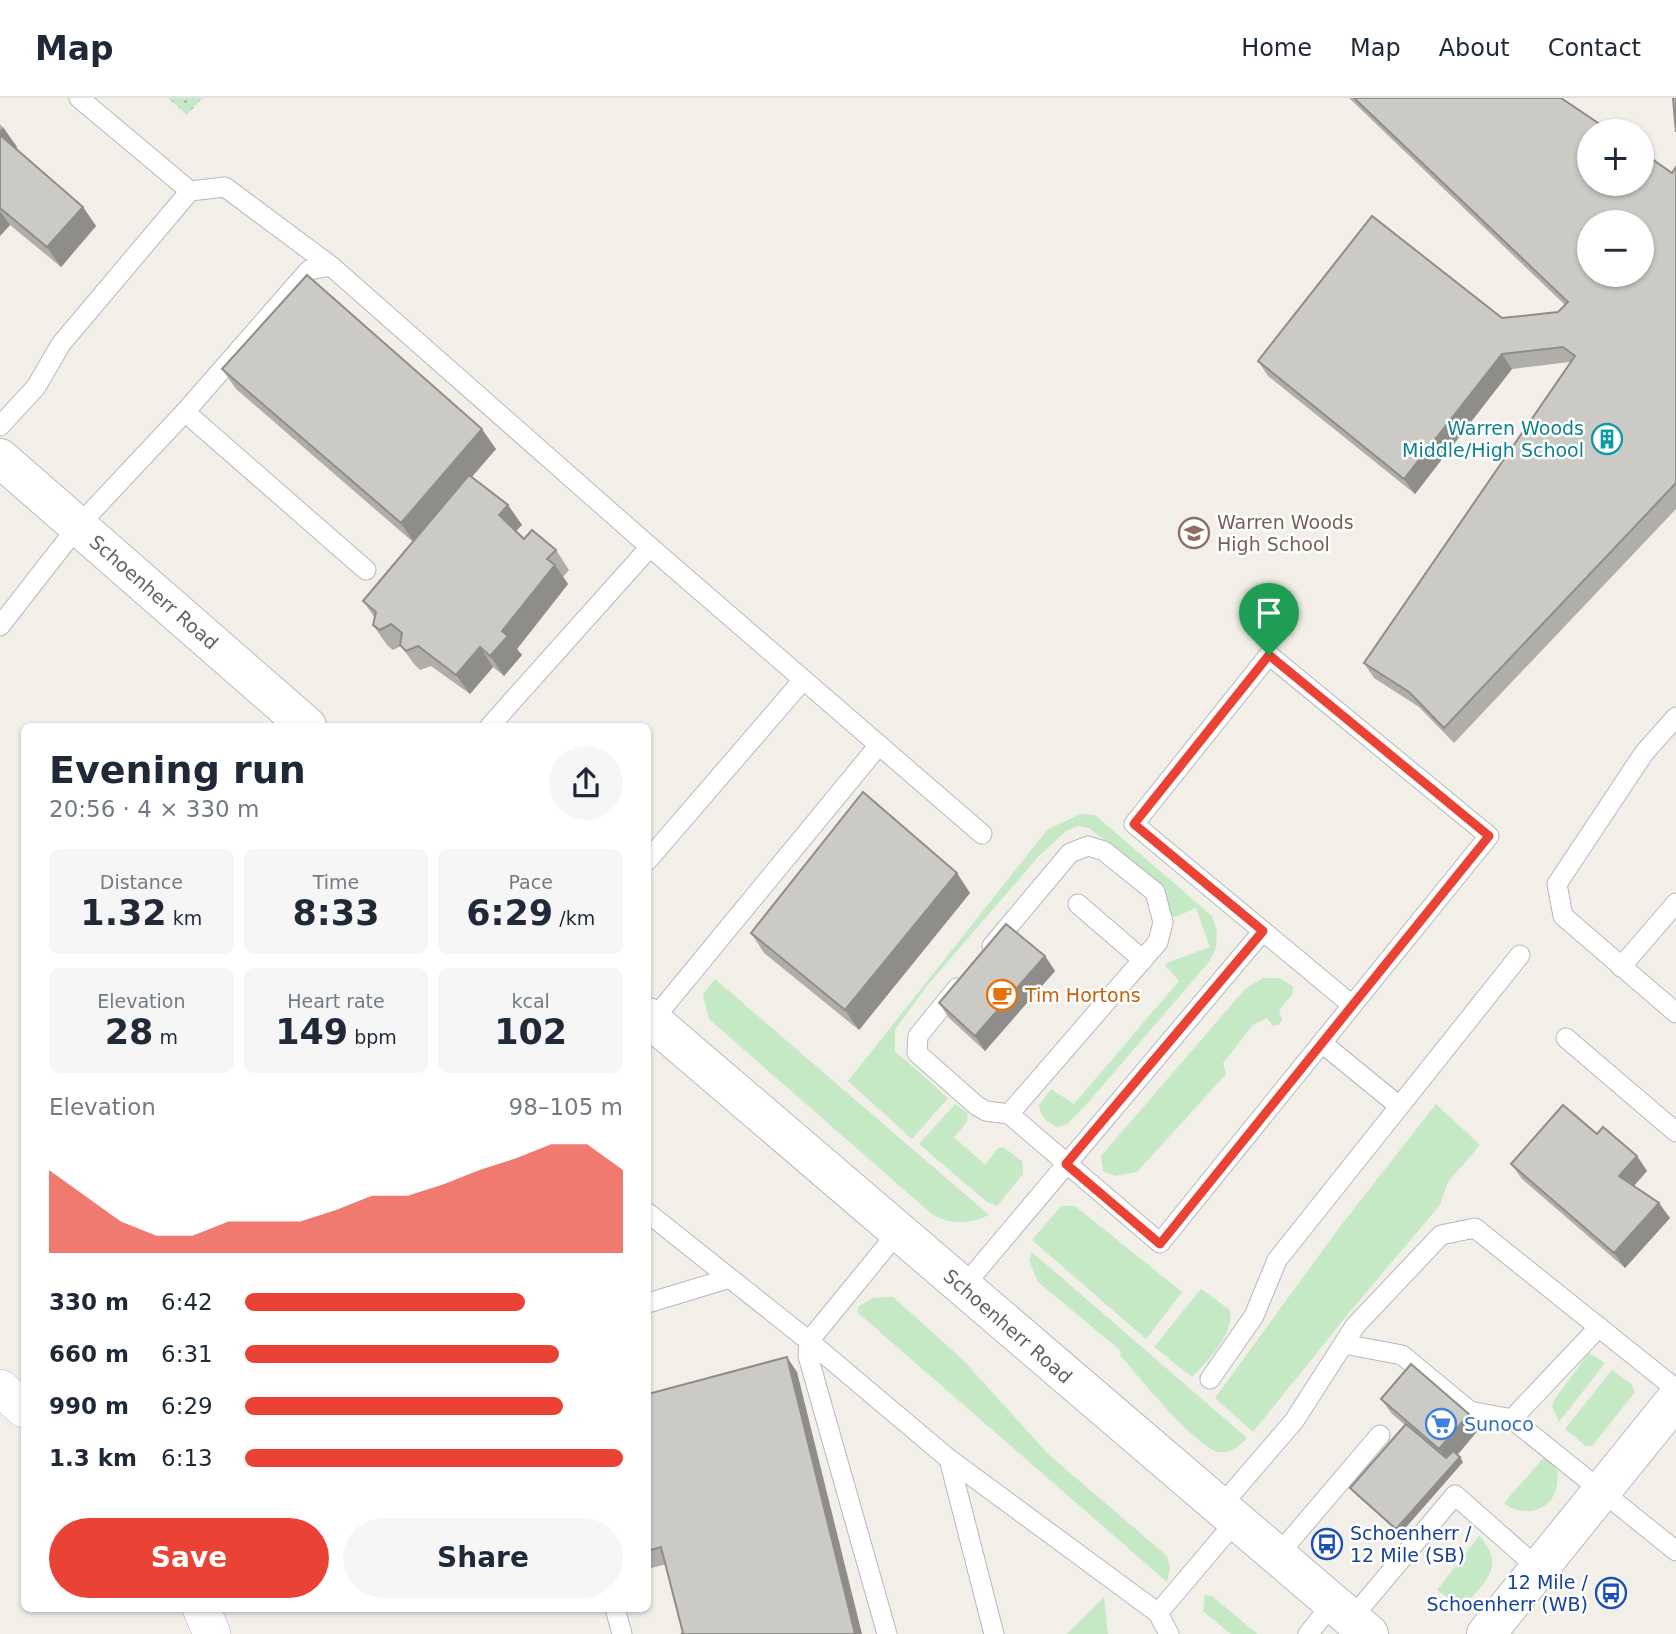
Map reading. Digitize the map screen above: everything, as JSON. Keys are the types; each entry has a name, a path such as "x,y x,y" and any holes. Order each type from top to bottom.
{"main road":[{"name":"Schoenherr Road","path":"0,458 304,723"},
{"name":"Schoenherr Road","path":"651,1020 1351,1619"},
{"path":"1486,1634 1676,1399"}],"street":[{"path":"0,1388 21,1406"},
{"path":"203,1612 212,1634"}],"lane":[{"path":"79,98 190,191"},
{"path":"0,426 36,387 61,344 190,191 225,187 331,267 982,834"},
{"path":"0,626 78,526 185,412 309,270 331,267"},
{"path":"185,412 366,570"},
{"path":"493,723 650,547"},
{"path":"1009,1114 1158,942 1163,922 1156,892 1104,851 1088,846 1070,853 918,1036 917,1053 977,1106 986,1111 1009,1114 1160,1244 1489,836 1269,655 1134,824 1352,1005"},
{"path":"651,857 803,680"},
{"path":"1676,717 1644,753 1557,884 1563,916 1676,1013"},
{"path":"651,1018 880,746"},
{"path":"1621,967 1676,903"},
{"path":"1078,904 1143,960"},
{"path":"963,1287 1263,931"},
{"path":"1210,1379 1254,1316 1277,1260 1520,955"},
{"path":"1566,1038 1676,1132"},
{"path":"1322,1043 1399,1106"},
{"path":"651,1216 727,1279 804,1352 1158,1613 1169,1634"},
{"path":"1158,1613 1294,1421 1355,1326 1441,1235 1475,1227 1676,1389"},
{"path":"804,1352 898,1232"},
{"path":"651,1302 727,1279"},
{"path":"1511,1419 1599,1327"},
{"path":"1344,1344 1402,1355 1470,1411 1511,1419 1676,1550"},
{"path":"804,1352 887,1634"},
{"path":"1277,1556 1380,1435"},
{"path":"949,1459 994,1634"},
{"path":"1308,1634 1351,1619 1455,1495 1539,1569"},
{"path":"616,1612 622,1634"}],"green space":[{"path":"168,98 202,98 187,115"},
{"path":"1081,814 1095,815 1212,916 1217,931 1216,948 1209,962 1067,1124 1058,1127 1045,1119 1039,1105 1051,1089 1074,1104 1179,981 1164,964 1210,947 1196,908 1175,917 1171,915 1122,854 1089,828 1078,826 1066,831 1038,857 926,987 895,1030 895,1051 948,1098 912,1139 848,1081 1048,829"},
{"path":"1263,978 1279,978 1293,986 1292,995 1279,1010 1282,1020 1279,1025 1273,1026 1267,1018 1253,1025 1223,1063 1226,1074 1137,1172 1115,1176 1103,1171 1101,1156 1245,989"},
{"path":"715,979 989,1215 961,1222 933,1215 709,1019 703,994"},
{"path":"955,1104 968,1113 967,1122 954,1137 985,1165 998,1148 1003,1147 1022,1161 1023,1174 997,1206 987,1202 919,1144"},
{"path":"1436,1104 1480,1145 1448,1182 1440,1205 1253,1432 1215,1398 1339,1228"},
{"path":"1061,1206 1075,1206 1182,1292 1146,1339 1032,1240"},
{"path":"1032,1252 1247,1438 1234,1449 1218,1452 1195,1437 1139,1378 1120,1355 1121,1351 1038,1282 1029,1260"},
{"path":"1201,1289 1230,1310 1230,1319 1224,1338 1192,1377 1154,1347"},
{"path":"893,1297 963,1360 1049,1455 1167,1556 1170,1568 1167,1582 857,1312 859,1306 873,1298"},
{"path":"1589,1353 1605,1363 1559,1422 1552,1406 1554,1400"},
{"path":"1612,1370 1631,1384 1635,1392 1592,1446 1586,1446 1565,1429"},
{"path":"1546,1455 1558,1472 1556,1489 1548,1503 1541,1508 1526,1511 1504,1503"},
{"path":"1479,1536 1492,1557 1492,1566 1484,1583 1462,1608 1437,1590"},
{"path":"1205,1595 1212,1596 1257,1634 1231,1634 1203,1611"},
{"path":"1104,1597 1108,1634 1067,1634"}],"building":[{"name":"Warren Woods Middle/High School","path":"1354,98 1561,98 1592,119 1577,119 1577,196 1654,196 1654,160 1672,173 1676,167 1676,483 1444,728 1409,692 1364,663 1575,356 1563,347 1502,354 1404,479 1258,361 1372,216 1502,318 1558,312 1568,302"},
{"path":"1673,98 1676,98 1676,132"},
{"path":"0,135 83,207 47,247 0,208"},
{"path":"307,275 482,429 401,523 222,369"},
{"path":"469,475 508,505 499,515 524,539 532,530 556,550 547,559 555,565 502,631 508,636 490,656 480,647 456,675 418,646 406,651 400,645 402,633 391,624 380,630 373,625 376,612 363,601"},
{"path":"863,792 957,873 845,1010 751,933"},
{"name":"Tim Hortons","path":"1006,924 1045,956 975,1036 939,1003"},
{"path":"1563,1105 1597,1134 1603,1127 1637,1156 1619,1176 1659,1203 1614,1253 1511,1164"},
{"path":"787,1357 855,1634 681,1634 683,1633 661,1547 651,1550 651,1393"},
{"path":"1411,1364 1469,1414 1439,1449 1381,1399"},
{"path":"1406,1424 1446,1458 1453,1451 1460,1457 1396,1529 1350,1488"}],"place":[{"name":"Warren Woods Middle/High School","path":"1607,439"},
{"name":"Warren Woods High School","path":"1194,533"},
{"name":"Tim Hortons","path":"1002,995"},
{"name":"Sunoco","path":"1441,1424"},
{"name":"Schoenherr / 12 Mile (SB)","path":"1327,1544"},
{"name":"12 Mile / Schoenherr (WB)","path":"1611,1593"}],"route":[{"path":"1269,655 1489,836 1160,1244 1066,1164 1263,931 1134,824 1269,655"}]}
